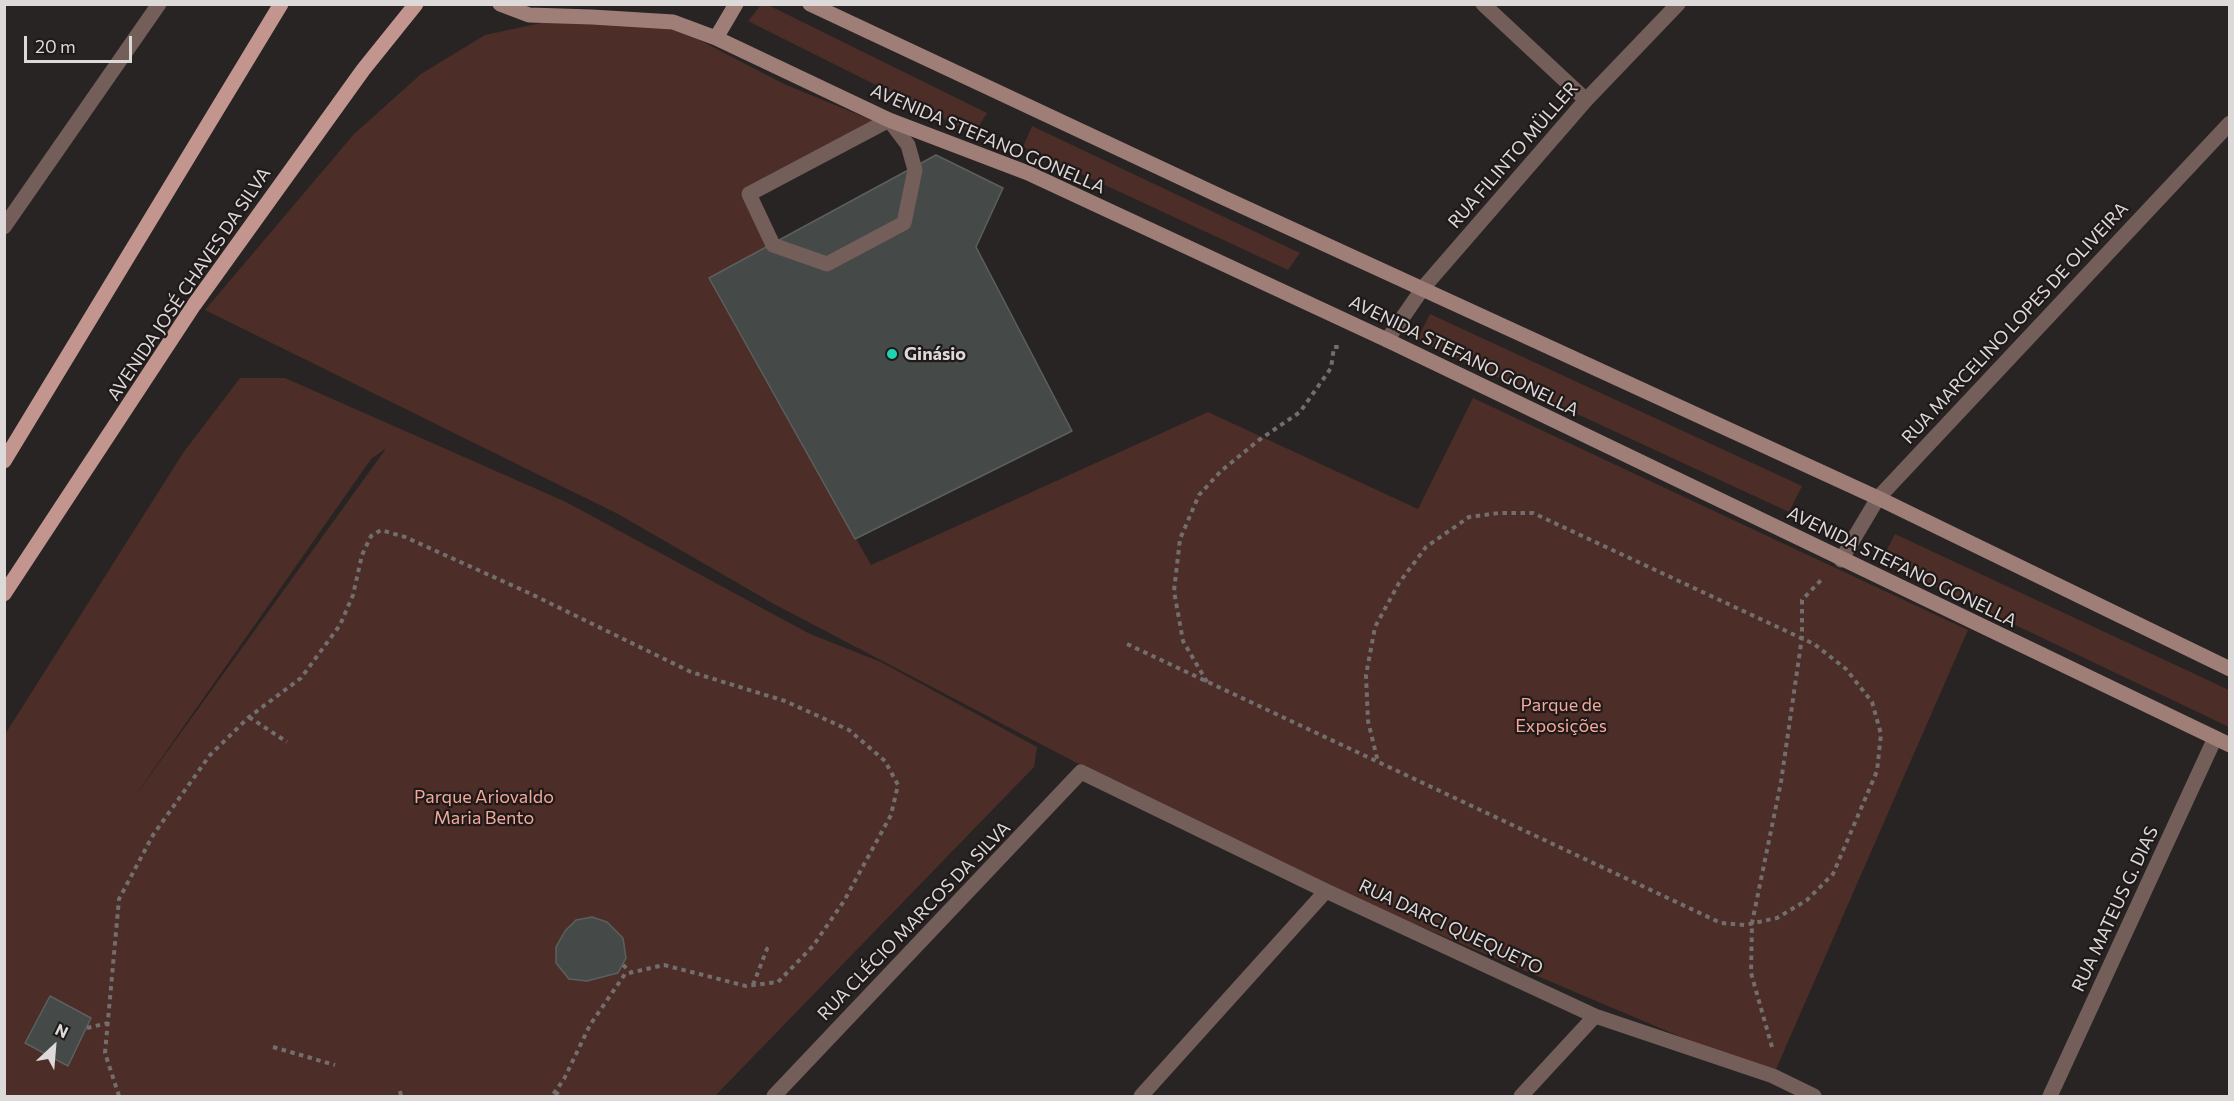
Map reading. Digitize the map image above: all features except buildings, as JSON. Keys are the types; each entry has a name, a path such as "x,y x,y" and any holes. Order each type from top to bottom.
{"main road":[{"path":"4,461 281,4"},
{"name":"AVENIDA JOSÉ CHAVES DA SILVA","path":"4,594 194,305 363,70 416,4"}],"street":[{"path":"4,227 159,4"},
{"name":"AVENIDA STEFANO GONELLA","path":"500,4 529,15 591,16 673,22 716,38 889,120 1028,173 1387,340 2229,745"},
{"path":"716,38 736,4"},
{"path":"810,4 1222,197 1878,498 2229,669"},
{"path":"1483,4 1586,100"},
{"name":"RUA FILINTO MÜLLER","path":"1387,340 1423,288 1586,100 1678,4"},
{"path":"889,120 908,145 915,170 903,223 827,264 772,245 749,194 889,120"},
{"name":"RUA MARCELINO LOPES DE OLIVEIRA","path":"1841,560 1878,498 2229,123"},
{"name":"RUA MATEUS G. DIAS","path":"2050,1096 2215,738"},
{"name":"RUA DARCI QUEQUETO","path":"1081,772 1326,891 1595,1016 1781,1080 1814,1096"},
{"name":"RUA CLÉCIO MARCOS DA SILVA","path":"774,1096 1081,772"},
{"path":"1141,1096 1326,891"},
{"path":"1521,1096 1595,1016"}],"path":[{"path":"1207,682 1183,641 1174,591 1180,539 1199,495 1221,471 1259,440 1300,412 1331,368 1334,347 1387,340"},
{"path":"1127,644 1207,682 1721,923 1752,923 1776,918 1807,900 1833,874 1877,771 1881,734 1872,702 1846,669 1802,637 1533,513 1500,513 1469,517 1426,547 1399,583 1374,627 1366,675 1368,721 1378,762"},
{"path":"119,1096 105,1053 119,898 153,835 210,755 249,717 301,678 340,625 353,595 362,555 371,536 381,530 405,537 529,593 691,672 785,700 849,730 885,762 898,784 891,815 844,901 813,946 778,982 747,986 664,965 625,974 590,1025 564,1079 552,1096"},
{"path":"1781,1080 1751,973 1752,923 1781,782 1802,637 1802,600 1841,560"},
{"path":"249,717 287,742"},
{"path":"752,986 767,950 763,946"},
{"path":"623,964 632,972"},
{"path":"87,1028 108,1023"},
{"path":"273,1047 335,1065"},
{"path":"555,1092 561,1096"}],"green space":[{"path":"761,5 768,5 987,113 974,134 748,21"},
{"name":"Parque de Exposições","path":"555,20 665,22 784,84 881,124 749,194 773,245 709,278 871,565 1208,412 1418,509 1473,398 1968,630 1773,1076 1252,855 774,604 618,514 205,310 354,134 421,74 485,35"},
{"path":"1032,126 1300,253 1288,270 1023,147"},
{"path":"1430,314 1802,486 1789,512 1417,340"},
{"name":"Parque Ariovaldo Maria Bento","path":"240,378 285,378 566,502 810,634 881,662 1037,747 1034,767 715,1096 5,1096 4,736 183,453","holes":["385,450 130,803 371,459"]},
{"path":"1895,534 2229,690 2229,727 1881,561"}],"place":[{"name":"Ginásio","path":"892,354"}]}
